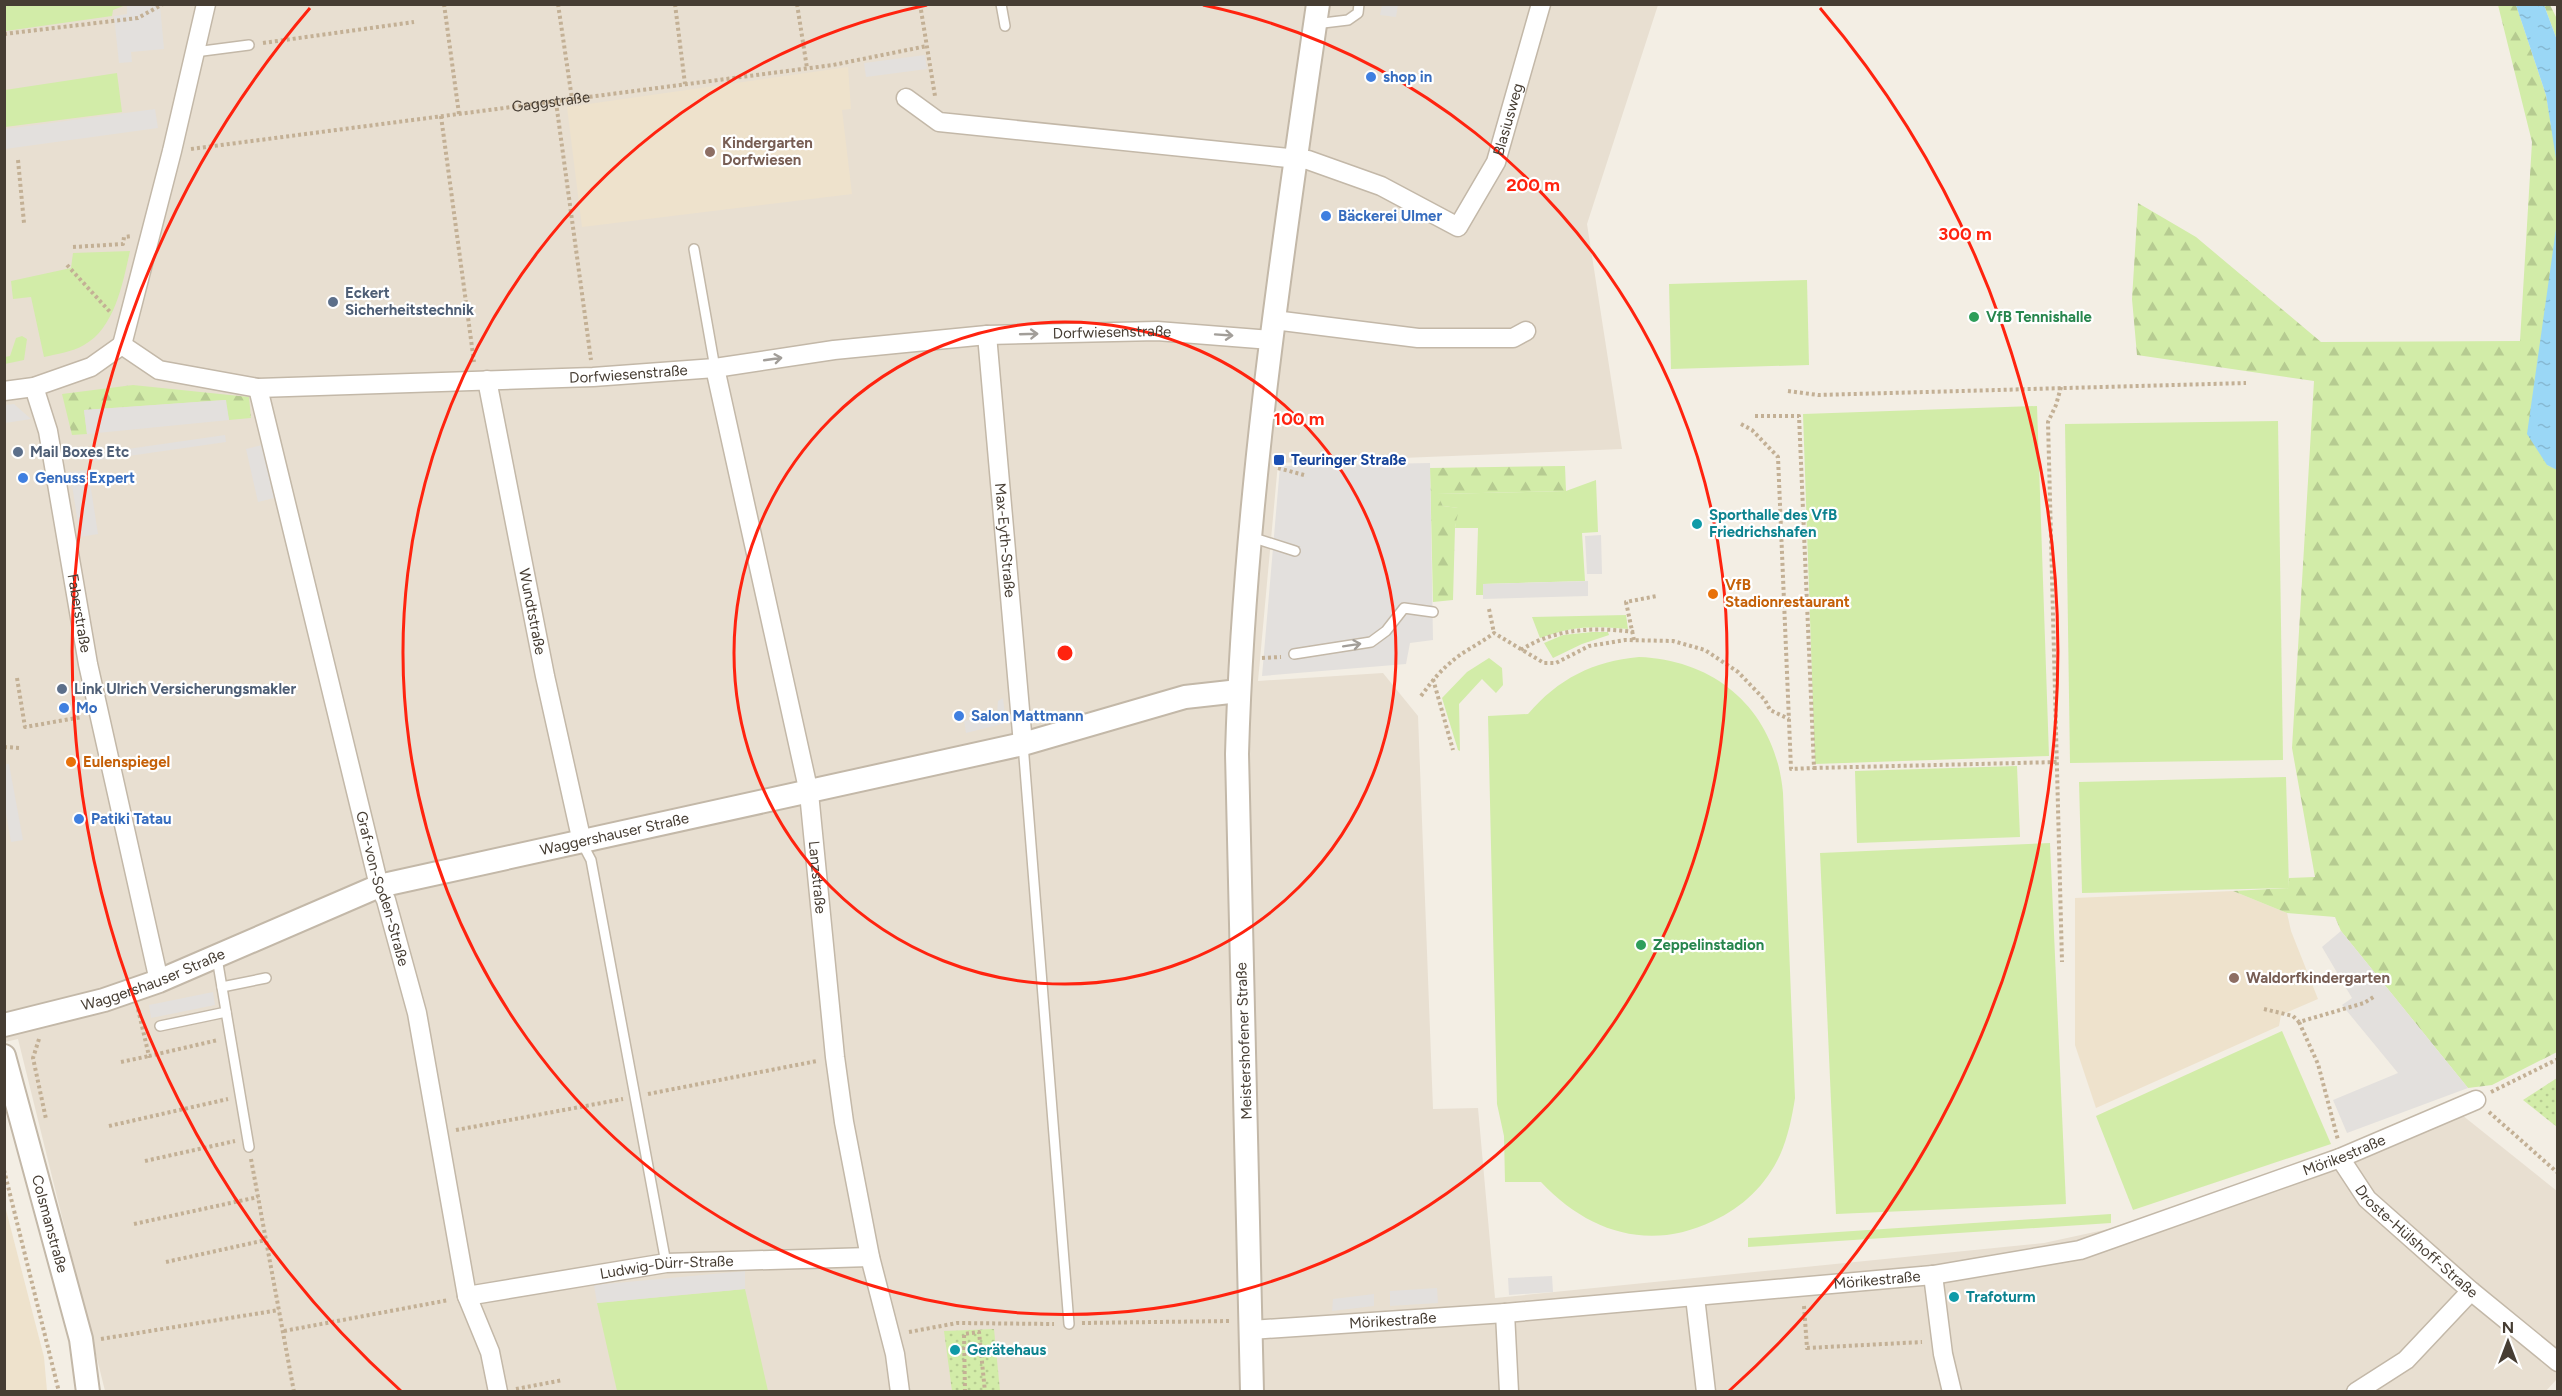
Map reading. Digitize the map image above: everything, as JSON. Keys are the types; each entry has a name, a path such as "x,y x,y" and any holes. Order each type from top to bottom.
{"street":[{"path":"4,391 34,387 91,367 122,345 172,151 206,4"},
{"name":"Blasiusweg","path":"1296,158 1308,160 1382,186 1458,227 1496,162 1541,4"},
{"path":"1239,692 1251,537 1272,330 1316,14"},
{"path":"906,98 939,122 1296,158"},
{"name":"Dorfwiesenstraße","path":"122,345 159,370 258,388 593,377 715,368 834,350 987,335 1272,330 1418,338 1513,338 1526,331"},
{"name":"Max-Eyth-Straße","path":"987,335 1023,744"},
{"name":"Lanzstraße","path":"715,368 809,793 835,1057 844,1122 870,1257 895,1354 900,1392"},
{"name":"Wundtstraße","path":"482,380 582,842"},
{"name":"Faberstraße","path":"34,387 48,431 99,714 159,981"},
{"name":"Graf-von-Soden-Straße","path":"258,388 379,886 386,900 417,1013 467,1296 490,1352 498,1392"},
{"name":"Waggershauser Straße","path":"4,1025 104,1000 159,981 379,886 1023,744 1185,697 1239,692"},
{"name":"Meistershofener Straße","path":"1239,692 1237,754 1252,1392"},
{"name":"Colsmanstraße","path":"4,1056 81,1339 88,1392"},
{"name":"Mörikestraße","path":"1251,1330 1506,1313 1933,1275 2080,1250 2340,1158 2476,1100"},
{"name":"Droste-Hülshoff-Straße","path":"2340,1158 2367,1199 2471,1291 2558,1362"},
{"name":"Ludwig-Dürr-Straße","path":"467,1296 666,1263 870,1257"},
{"path":"1933,1275 1952,1392"},
{"path":"2356,1392 2406,1360 2471,1291"},
{"path":"1695,1297 1706,1392"},
{"path":"1506,1313 1509,1392"}],"lane":[{"path":"1002,4 1005,26"},
{"path":"1316,14 1348,20 1358,13 1359,4"},
{"path":"195,52 249,45"},
{"path":"694,249 715,368"},
{"path":"1251,537 1295,551"},
{"path":"1294,654 1371,642 1386,631 1404,608 1433,612"},
{"path":"1023,744 1069,1324"},
{"path":"582,842 591,860 666,1263"},
{"path":"216,955 248,1143"},
{"path":"222,987 266,978"},
{"path":"160,1026 226,1012"}],"path":[{"path":"4,34 138,18 163,4"},
{"path":"444,4 459,114"},
{"path":"558,4 572,99"},
{"path":"675,4 685,84"},
{"path":"797,4 807,68"},
{"path":"920,4 939,122"},
{"path":"249,45 414,22"},
{"name":"Gaggstraße","path":"172,151 851,62 927,46"},
{"path":"556,102 593,377"},
{"path":"441,116 482,380"},
{"path":"18,160 24,223"},
{"path":"72,247 123,244 124,237 150,236"},
{"path":"67,266 106,311 128,322"},
{"path":"1788,390 1818,395 2246,383"},
{"path":"2061,387 2048,422 2062,962"},
{"path":"1755,416 1799,416 1814,768"},
{"path":"1741,424 1752,430 1778,457 1791,770 2058,762"},
{"path":"1273,467 1304,475"},
{"path":"1634,640 1626,602 1657,596"},
{"path":"1489,609 1494,633 1539,661 1556,663 1589,646 1634,640 1673,641 1705,650 1738,672 1765,700 1770,710 1789,719"},
{"path":"1521,650 1533,643 1573,631 1605,628 1634,632"},
{"path":"1421,696 1433,679 1452,661 1494,633"},
{"path":"1255,658 1294,654"},
{"path":"17,678 25,727 99,714"},
{"path":"1433,679 1453,750"},
{"path":"4,747 21,748"},
{"path":"2299,1022 2364,1004 2375,996"},
{"path":"2264,1009 2293,1016 2299,1022 2318,1064 2339,1143 2340,1158"},
{"path":"33,1058 41,1034"},
{"path":"122,1062 149,1056"},
{"path":"2558,1059 2476,1100 2558,1173"},
{"path":"109,1126 240,1096"},
{"path":"145,1161 248,1143 294,1392"},
{"path":"4,1170 58,1392"},
{"path":"134,1224 258,1197"},
{"path":"166,1263 266,1240"},
{"path":"1802,1287 1808,1348 1942,1341"},
{"path":"284,1331 467,1296"},
{"path":"101,1339 279,1310"},
{"path":"965,1392 964,1334 979,1332 985,1392"},
{"path":"505,1392 563,1380"}],"shaded area":[{"path":"5,5 1658,5 1587,224 1622,449 1278,463 1258,681 1383,673 1418,716 1433,1109 1478,1108 1495,1298 2044,1243 2113,1228 2457,1111 2557,1191 2557,1379 2545,1392 105,1391 18,1039 5,1042"},
{"path":"160,5 164,49 131,52 132,62 119,63 114,16 127,14 127,6"},
{"path":"1382,5 1398,5 1396,17 1380,15"},
{"path":"925,55 927,69 866,77 864,63"},
{"name":"Kindergarten Dorfwiesen","path":"848,67 851,109 842,110 852,194 582,227 567,107"},
{"path":"155,109 158,128 5,149 5,129"},
{"path":"226,400 229,420 87,434 84,410"},
{"path":"14,404 31,419 5,423 5,405"},
{"path":"225,435 226,442 94,461 93,454"},
{"path":"262,445 274,498 258,502 246,449"},
{"path":"1430,463 1433,640 1410,643 1406,664 1262,676 1280,466"},
{"path":"88,470 98,534 80,537 70,472"},
{"path":"1601,535 1602,574 1587,574 1585,536"},
{"path":"1588,581 1588,596 1483,599 1483,584"},
{"path":"1003,698 1006,723 966,733 964,721 997,715 998,701"},
{"path":"5,764 9,764 23,840 11,842 5,808"},
{"path":"2233,891 2287,913 2291,931 2318,999 2281,1015 2279,1026 2096,1108 2075,1045 2075,898"},
{"path":"2341,931 2468,1088 2347,1133 2333,1100 2398,1073 2342,1005 2352,998 2322,947"},
{"path":"213,992 215,1005 151,1018 149,1005"},
{"path":"5,1206 44,1357 47,1391 5,1391"},
{"path":"745,1271 745,1289 597,1303 594,1285"},
{"path":"1552,1276 1553,1292 1509,1295 1508,1278"},
{"path":"1437,1288 1438,1303 1390,1306 1390,1291"},
{"path":"1374,1294 1374,1306 1332,1311 1333,1299"}],"green space":[{"path":"4,5 126,5 113,10 112,16 6,31"},
{"path":"2498,5 2516,5 2546,95 2558,165 2547,465 2558,470 2557,1052 2492,1085 2468,1088 2341,931 2335,917 2287,913 2233,891 2289,888 2289,878 2315,877 2292,748 2314,381 2137,355 2132,299 2138,203 2196,237 2321,342 2520,341 2532,142"},
{"path":"2544,5 2550,5 2557,19 2557,40"},
{"path":"117,73 122,112 5,127 5,90"},
{"path":"130,251 116,303 103,328 84,345 44,357 31,297 13,299 11,281 71,268 73,253"},
{"path":"1807,280 1809,365 1671,369 1669,284"},
{"path":"22,336 27,339 24,360 5,364 5,357 10,356 16,338"},
{"path":"133,385 249,397 251,418 229,420 225,400 84,410 87,434 72,435 62,394"},
{"path":"2037,406 2049,756 1815,764 1803,414"},
{"path":"2278,421 2283,760 2070,763 2065,424"},
{"path":"1565,466 1566,491 1437,494 1443,506 1459,508 1455,528 1453,600 1433,602 1430,468"},
{"path":"1596,480 1598,532 1582,533 1585,581 1483,584 1483,595 1476,595 1478,528 1455,528 1458,508 1443,506 1436,494 1566,491"},
{"path":"1626,615 1628,629 1583,628 1540,638 1532,617"},
{"path":"1608,632 1609,635 1582,644 1553,658 1544,643 1563,635"},
{"name":"Zeppelinstadion","path":"1639,657 1668,660 1694,668 1718,680 1738,696 1755,716 1769,738 1778,764 1783,793 1795,1098 1791,1120 1780,1155 1768,1176 1753,1194 1734,1209 1713,1221 1666,1235 1621,1232 1599,1224 1579,1214 1541,1182 1505,1182 1504,1136 1497,1104 1488,716 1528,714 1552,691 1578,674 1606,663"},
{"path":"1489,658 1502,668 1503,685 1496,693 1482,679 1459,704 1460,751 1442,698 1467,672"},
{"path":"2017,766 2020,837 1857,843 1855,771"},
{"path":"2286,777 2289,888 2082,893 2079,782"},
{"path":"2050,843 2066,1204 1836,1214 1820,853"},
{"path":"2282,1031 2331,1144 2133,1210 2096,1116"},
{"path":"2557,1078 2557,1127 2523,1100"},
{"path":"2111,1214 2111,1223 1748,1247 1748,1238"},
{"path":"745,1289 768,1391 617,1391 597,1303"},
{"path":"994,1329 1000,1391 952,1391 944,1331"}],"water":[{"path":"2516,5 2544,5 2557,40 2557,165 2546,95"},
{"path":"2557,222 2557,470 2547,465 2527,434"}],"place":[{"name":"shop in","path":"1371,77"},
{"name":"Kindergarten Dorfwiesen","path":"710,152"},
{"name":"Bäckerei Ulmer","path":"1326,216"},
{"name":"Eckert Sicherheitstechnik","path":"333,302"},
{"name":"VfB Tennishalle","path":"1974,317"},
{"name":"Mail Boxes Etc","path":"18,452"},
{"name":"Teuringer Straße","path":"1279,460"},
{"name":"Genuss Expert","path":"23,478"},
{"name":"Sporthalle des VfB Friedrichshafen","path":"1697,524"},
{"name":"VfB Stadionrestaurant","path":"1713,594"},
{"name":"Link Ulrich Versicherungsmakler","path":"62,689"},
{"name":"Mo","path":"64,708"},
{"name":"Salon Mattmann","path":"959,716"},
{"name":"Eulenspiegel","path":"71,762"},
{"name":"Patiki Tatau","path":"79,819"},
{"name":"Zeppelinstadion","path":"1641,945"},
{"name":"Waldorfkindergarten","path":"2234,978"},
{"name":"Trafoturm","path":"1954,1297"},
{"name":"Gerätehaus","path":"955,1350"}]}
